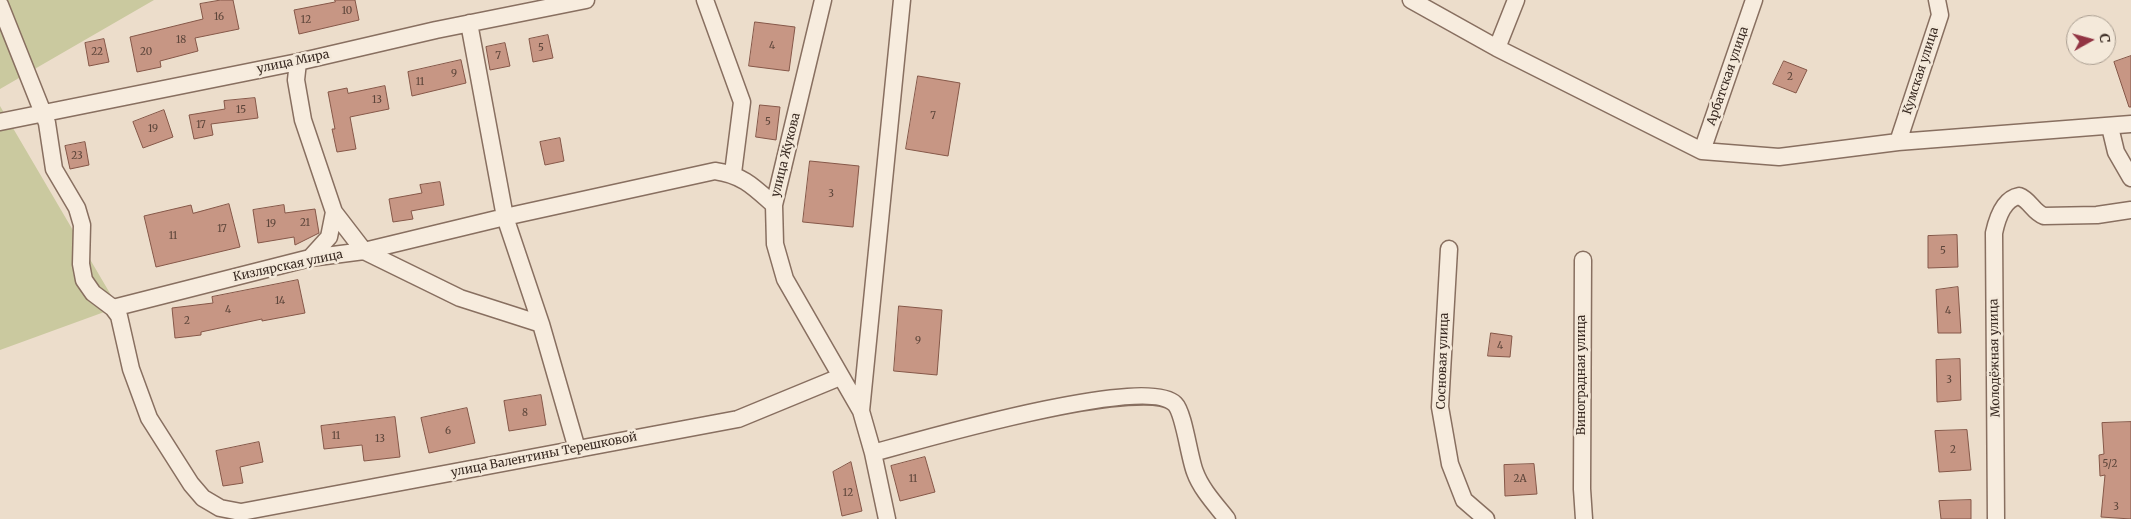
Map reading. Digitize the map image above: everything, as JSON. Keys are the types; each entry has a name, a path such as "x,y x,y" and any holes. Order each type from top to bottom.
{"street":[{"name":"улица Мира","path":"0,122 298,62 469,23 586,0"},
{"path":"705,0 742,102 733,173 749,182 774,205"},
{"name":"улица Жукова","path":"823,0 774,205 775,244 785,280 840,378 861,411 873,452 887,519"},
{"name":"улица Жукова","path":"861,411 902,0"},
{"path":"1412,0 1497,48 1702,151 1780,157 1898,142 2131,124"},
{"path":"1497,48 1516,0"},
{"name":"Арбатская улица","path":"1702,151 1754,0"},
{"name":"Кумская улица","path":"1898,142 1940,15 1937,0"},
{"path":"0,5 43,113 54,169 77,208 82,225 81,264 84,280 93,293 113,308"},
{"path":"469,23 505,217 541,324 577,449"},
{"path":"298,62 296,80 303,120 334,212 364,251 460,298 541,324"},
{"path":"2110,127 2116,152 2131,178"},
{"name":"Кизлярская улица","path":"113,308 310,258 364,251 505,217 715,171 733,173"},
{"name":"Молодёжная улица","path":"1996,519 1994,233 2002,211 2013,197 2024,198 2038,213 2044,216 2097,215 2131,210"},
{"path":"310,258 329,237 334,212"},
{"name":"Сосновая улица","path":"1449,249 1440,407 1450,464 1464,500 1486,519"},
{"name":"Виноградная улица","path":"1583,260 1582,490 1584,519"},
{"name":"улица Валентины Терешковой","path":"113,308 119,316 134,377 149,418 159,434 191,484 203,498 220,508 241,512 738,419 840,378"},
{"path":"873,452 1014,415 1117,397 1161,397 1169,400 1179,411 1196,475 1227,519"}],"green space":[{"path":"0,0 154,0 0,89"},
{"path":"0,106 118,307 0,350"}],"building":[{"path":"233,0 239,29 195,38 198,51 160,61 161,67 137,72 130,37 203,19 200,4"},
{"path":"335,0 355,0 359,20 299,34 294,10 335,2"},
{"path":"755,22 795,27 789,71 749,66"},
{"path":"548,35 553,58 533,62 529,39"},
{"path":"104,39 109,62 89,66 85,43"},
{"path":"505,43 510,66 490,70 486,47"},
{"path":"2131,56 2131,107 2129,107 2115,65 2116,61"},
{"path":"461,60 466,83 412,96 408,72"},
{"path":"1784,61 1807,70 1796,93 1773,84"},
{"path":"918,76 960,83 948,156 906,149"},
{"path":"385,86 389,109 350,117 356,149 337,152 332,129 335,129 328,92 347,88 348,93"},
{"path":"255,98 258,118 211,124 213,135 194,139 189,115 225,109 224,101"},
{"path":"760,105 780,107 776,140 756,137"},
{"path":"164,110 173,137 143,148 133,122"},
{"path":"560,138 564,161 545,165 540,142"},
{"path":"85,142 89,165 70,169 65,146"},
{"path":"810,161 859,166 853,227 803,222"},
{"path":"440,182 444,205 411,211 413,219 393,222 389,199 422,193 420,185"},
{"path":"229,204 240,247 156,267 144,216 191,205 193,213"},
{"path":"284,205 285,213 315,209 319,233 295,245 294,237 258,243 253,210"},
{"path":"1957,235 1958,267 1928,268 1928,236"},
{"path":"298,280 305,313 262,321 262,319 201,332 201,335 175,338 172,308 213,303 212,297"},
{"path":"1958,287 1961,333 1938,333 1936,290"},
{"path":"899,306 942,310 937,375 894,371"},
{"path":"1491,333 1512,336 1510,357 1488,356"},
{"path":"1960,359 1961,400 1937,402 1936,360"},
{"path":"541,395 546,425 509,431 504,401"},
{"path":"467,408 475,443 429,453 421,418"},
{"path":"395,417 400,457 364,461 362,445 324,449 321,426"},
{"path":"2131,422 2131,519 2101,517 2105,475 2100,476 2099,455 2104,454 2102,423"},
{"path":"1967,430 1971,470 1939,472 1935,431"},
{"path":"259,442 263,462 240,467 243,483 223,486 216,451"},
{"path":"925,457 935,492 900,501 891,466"},
{"path":"851,462 862,511 842,516 833,472"},
{"path":"1534,464 1537,494 1505,496 1504,465"},
{"path":"1971,500 1971,519 1941,519 1939,501"}]}
